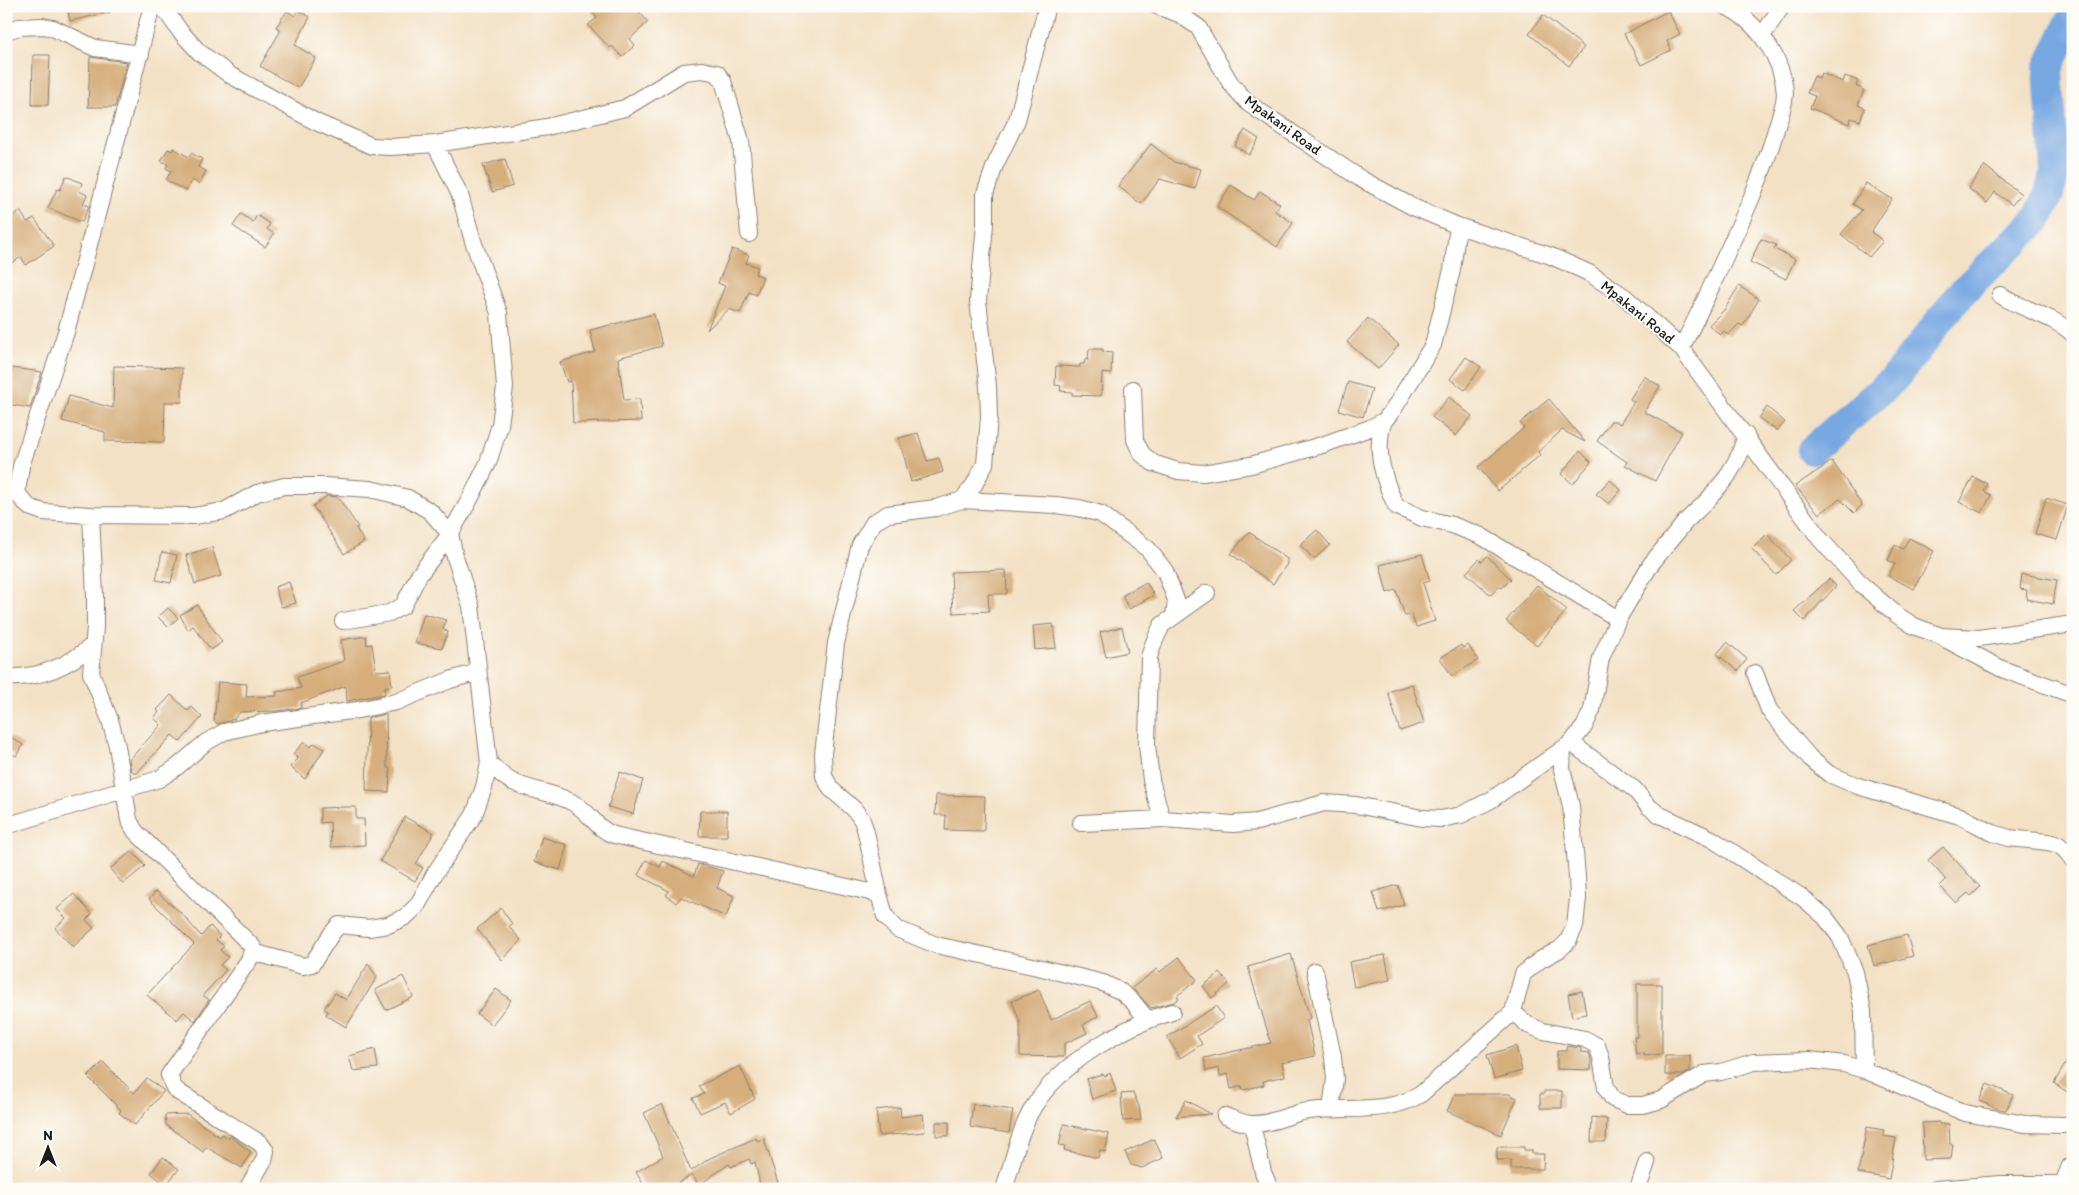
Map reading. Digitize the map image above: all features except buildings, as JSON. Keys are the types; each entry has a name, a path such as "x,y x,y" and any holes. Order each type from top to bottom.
{"street":[{"path":"152,6 141,54 66,332 12,493 20,497 29,507 43,512 91,515 194,516 224,511 257,493 284,486 370,489 408,498 431,512 450,534 470,606 490,763 474,815 435,873 417,906 405,917 376,928 339,925 312,964 308,966 253,952"},
{"path":"162,6 180,31 199,52 230,75 316,122 372,146 391,147 435,144 547,127 625,108 684,72 702,70 717,73 723,81 741,141 749,234"},
{"path":"962,500 974,485 985,464 989,418 986,358 978,301 985,224 985,194 995,165 1017,120 1046,6"},
{"name":"Mpakani Road","path":"1157,6 1179,14 1198,27 1231,84 1249,104 1361,179 1413,207 1458,226 1551,256 1589,273 1625,298 1681,348 1746,435 1797,511 1857,580 1897,615 1914,626 1941,636 1979,638 2073,624"},
{"path":"1192,6 1198,27"},
{"path":"1681,348 1696,322 1762,173 1780,117 1785,94 1775,58 1762,36 1736,11 1725,6"},
{"path":"1762,36 1782,6"},
{"path":"6,31 19,27 42,26 53,28 95,48 141,54"},
{"path":"343,620 389,613 402,606 419,575 450,534 488,463 500,425 505,387 504,353 499,313 473,241 460,195 435,144"},
{"path":"1458,226 1452,270 1433,345 1399,401 1384,421 1380,441 1382,465 1389,491 1396,506 1422,518 1452,525 1481,536 1618,619"},
{"path":"2000,295 2015,305 2056,321 2073,334"},
{"path":"1133,388 1135,440 1142,454 1153,463 1178,471 1203,473 1251,465 1351,436 1384,421"},
{"path":"1081,823 1162,819 1233,824 1258,822 1324,803 1356,805 1422,818 1441,818 1461,815 1497,796 1567,746 1584,727 1592,710 1601,658 1618,619 1651,564 1686,521 1707,501 1727,476 1739,456 1746,435"},
{"path":"1147,1019 1120,991 1103,983 936,945 917,939 897,928 885,916 878,894 862,820 854,809 831,790 824,776 823,754 836,643 860,545 874,522 888,514 936,508 962,500 1055,505 1079,508 1102,514 1148,549 1165,571 1176,600 1174,616"},
{"path":"91,515 96,596 91,673 110,720 117,746 126,812 136,831 252,944 253,952 170,1075 174,1088 180,1093 260,1143 266,1151 264,1160 247,1189"},
{"path":"1162,819 1151,780 1147,745 1149,657 1162,625 1207,593"},
{"path":"1941,636 2002,669 2073,695"},
{"path":"6,677 24,678 57,669 77,658 93,645"},
{"path":"6,826 158,778 177,767 205,743 224,732 262,723 358,710 396,702 450,680 478,672"},
{"path":"1755,673 1769,710 1810,758 1829,774 1858,786 1960,816 1993,833 2009,838 2059,845 2073,860"},
{"path":"1224,1116 1252,1125 1301,1113 1331,1109 1381,1107 1410,1101 1421,1094 1513,1012 1523,974 1540,960 1560,949 1568,941 1575,926 1578,898 1577,877 1571,806 1562,770 1567,746"},
{"path":"1567,746 1634,789 1648,806 1660,815 1712,839 1803,898 1825,917 1840,937 1860,989 1863,1011 1864,1070"},
{"path":"490,763 500,774 513,782 558,796 577,805 590,816 598,827 614,835 878,894"},
{"path":"1315,971 1333,1057 1335,1078 1331,1109"},
{"path":"1004,1189 1028,1118 1035,1105 1056,1078 1087,1054 1147,1019 1172,1012"},
{"path":"1513,1012 1528,1025 1535,1028 1563,1036 1584,1039 1597,1046 1601,1057 1606,1088 1612,1099 1627,1105 1643,1105 1660,1100 1704,1074 1721,1072 1754,1062 1809,1060 1844,1064 1864,1070 1901,1084 1939,1103 1965,1113 2026,1124 2064,1125 2073,1122"},
{"path":"1252,1125 1263,1172 1270,1189"},
{"path":"1638,1189 1647,1162"},
{"path":"1936,1189 2068,1181"}],"waterway":[{"path":"1812,450 1894,379 1963,291 2037,220 2048,197 2055,172 2048,69 2073,16"}]}
